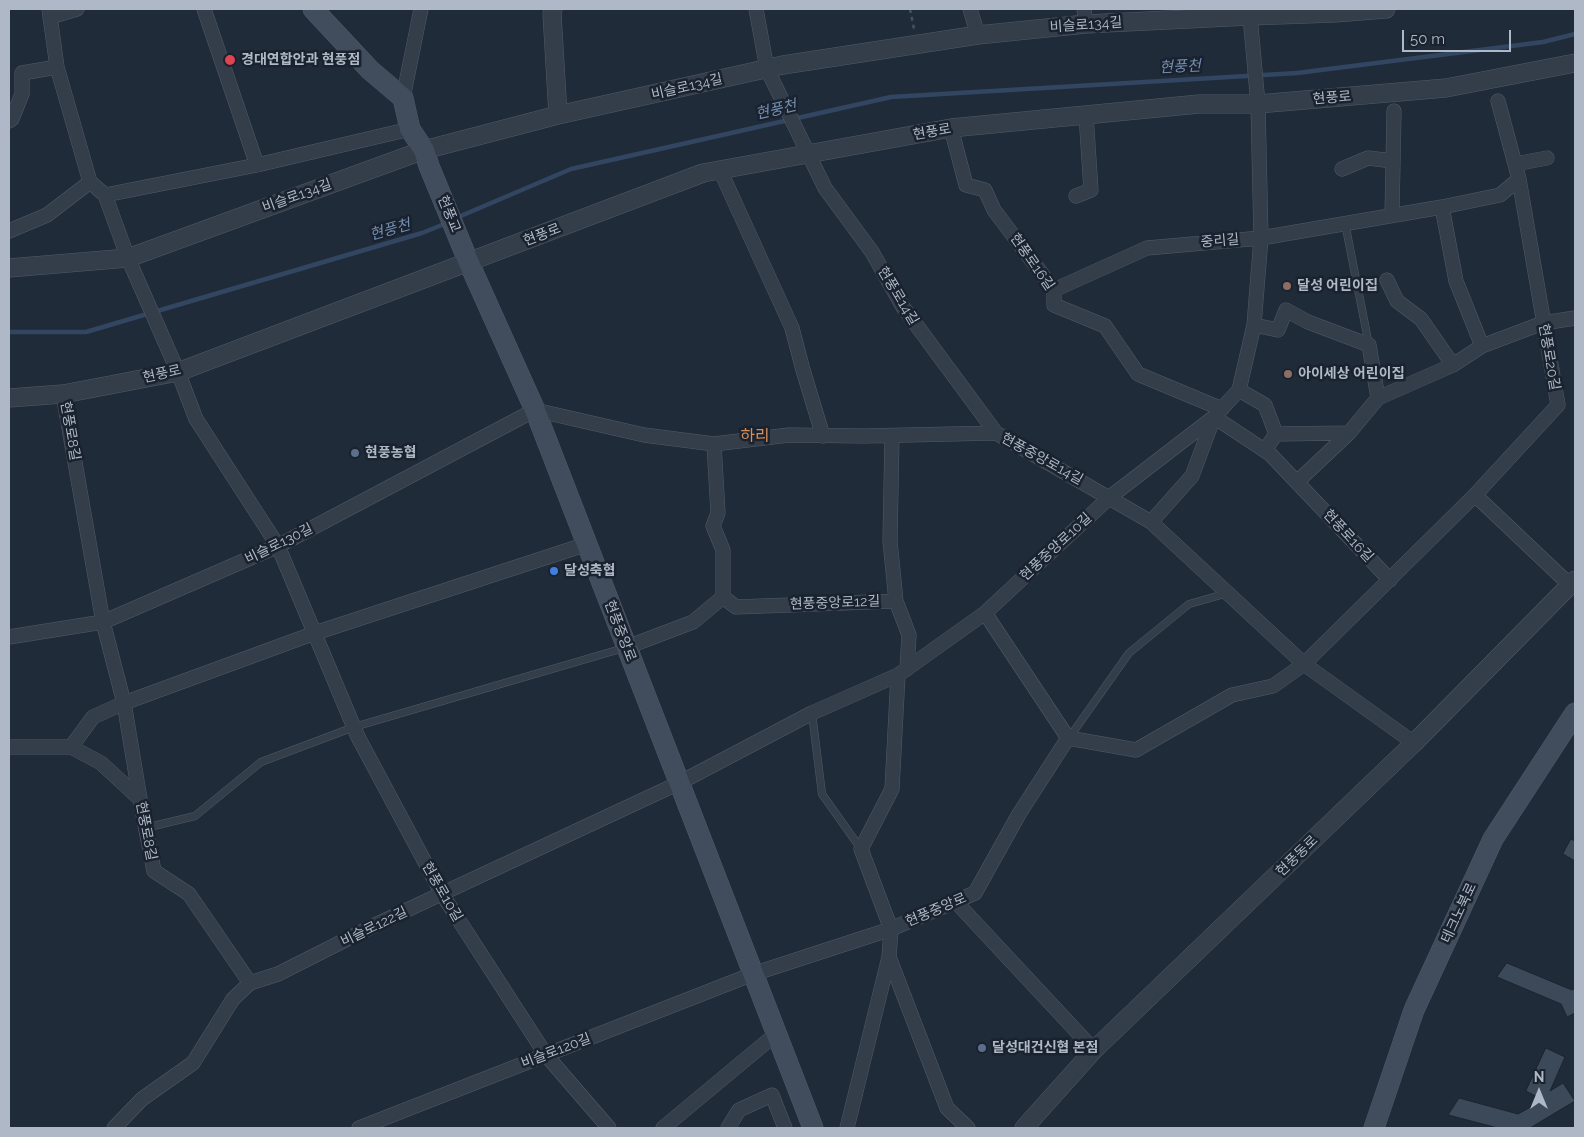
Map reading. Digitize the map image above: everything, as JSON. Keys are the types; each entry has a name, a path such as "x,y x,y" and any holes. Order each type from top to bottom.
{"main road":[{"path":"313,9 370,70 403,98 410,129 427,158"},
{"name":"현풍교","path":"427,158 468,263"},
{"name":"현풍중앙로","path":"468,263 535,410 813,1128"},
{"name":"테크노북로","path":"1374,1128 1414,1010 1493,839 1575,713"}],"street":[{"path":"77,9 50,13 57,67 90,182 105,195 257,166 410,129"},
{"path":"204,9 257,166"},
{"path":"403,98 422,9"},
{"path":"553,9 558,115"},
{"name":"현풍로14길","path":"756,9 767,69 825,188 872,252 902,308 996,433"},
{"path":"970,9 978,35"},
{"name":"비슬로134길","path":"9,268 128,258 558,115 767,69 1085,16 1250,16 1386,9"},
{"name":"현풍중앙로10길","path":"679,783 812,713 902,672 985,613 1110,497 1218,413 1239,390 1254,324 1261,238 1258,104 1250,16"},
{"name":"현풍로","path":"9,398 63,394 178,372 703,173 951,128 1199,104 1258,104 1446,88 1575,63"},
{"path":"9,121 12,119 22,94 22,73 57,67"},
{"name":"현풍로20길","path":"1390,580 1475,495 1558,405 1519,179 1498,101"},
{"path":"1392,215 1394,111"},
{"path":"1076,196 1091,190 1086,115"},
{"name":"현풍로16길","path":"951,128 966,185 985,190 994,210 1054,290 1054,305 1105,326 1138,374 1218,413 1270,454 1390,580"},
{"path":"1342,169 1368,158 1394,161"},
{"path":"1515,164 1547,158"},
{"path":"720,170 792,328 823,436"},
{"name":"중리길","path":"1054,290 1146,248 1261,238 1442,207 1500,195 1519,179"},
{"path":"9,231 47,215 90,182"},
{"name":"현풍로10길","path":"105,195 128,258 178,372 196,419 278,546 354,727 442,894 546,1055 609,1128"},
{"path":"1442,207 1456,281 1482,346"},
{"path":"1387,280 1397,301 1421,320 1453,366"},
{"path":"1254,324 1278,330 1286,310 1308,322 1369,345 1378,398"},
{"path":"1297,482 1349,433 1378,398 1453,366 1482,346 1543,323 1575,318"},
{"path":"1239,390 1265,405 1276,434"},
{"name":"현풍로8길","path":"63,394 103,622 124,703 154,871 189,894 250,983"},
{"name":"현풍중앙로14길","path":"535,410 644,435 714,444 789,435 892,436 996,433 1151,522 1304,664 1414,744"},
{"name":"비슬로130길","path":"9,637 103,622 278,546 535,410"},
{"name":"현풍중앙로10길","path":"1151,522 1192,476 1218,413"},
{"path":"1276,434 1349,433"},
{"path":"1265,450 1276,434"},
{"name":"현풍중앙로12길","path":"722,597 736,607 896,601 890,541 892,436"},
{"path":"627,647 693,622 722,597 722,550 713,526 718,513 714,444"},
{"name":"현풍동로","path":"1024,1128 1094,1050 1414,744 1573,582 1475,495"},
{"path":"71,747 93,717 124,703 315,632 586,544"},
{"path":"985,613 1068,738 1136,750 1232,695 1272,686 1304,664 1390,580"},
{"path":"847,1128 889,957 891,929 861,849 892,789 902,672 909,635 896,601"},
{"name":"현풍중앙로","path":"753,974 891,929 975,893 1019,814 1068,738"},
{"path":"9,747 71,747 101,763 140,799"},
{"name":"비슬로122길","path":"114,1128 142,1099 193,1063 233,999 250,983 278,974 379,923 679,783"},
{"path":"956,902 1094,1050"},
{"path":"889,957 947,1108 968,1128"},
{"name":"비슬로120길","path":"359,1128 753,974"},
{"path":"663,1128 776,1034"},
{"path":"728,1128 739,1110 772,1095 785,1128"}],"lane":[{"path":"1345,223 1369,345"},
{"path":"1068,738 1129,654 1189,604 1228,593"},
{"path":"146,828 195,816 261,762 354,727 627,647"},
{"path":"812,713 822,794 861,849"}],"path":[{"path":"910,9 916,44"}],"building":[{"path":"1571,839 1575,841 1575,861 1563,854"},
{"path":"1507,963 1572,990 1575,988 1575,1013 1567,1017 1561,1004 1497,977"},
{"path":"1546,1048 1565,1057 1550,1091 1563,1083 1575,1101 1530,1128 1498,1128 1448,1115 1459,1098 1518,1114 1543,1100 1526,1091"}],"waterway":[{"name":"현풍천","path":"456,218 571,169 891,97 1297,73 1543,42 1575,34"},
{"name":"현풍천","path":"9,332 86,332 422,233 447,223"}],"place":[{"name":"경대연합안과 현풍점","path":"230,60"},
{"name":"달성 어린이집","path":"1287,286"},
{"name":"아이세상 어린이집","path":"1288,374"},
{"name":"현풍농협","path":"355,453"},
{"name":"달성축협","path":"554,571"},
{"name":"달성대건신협 본점","path":"982,1048"}],"district":[{"name":"하리","path":"755,436"}]}
